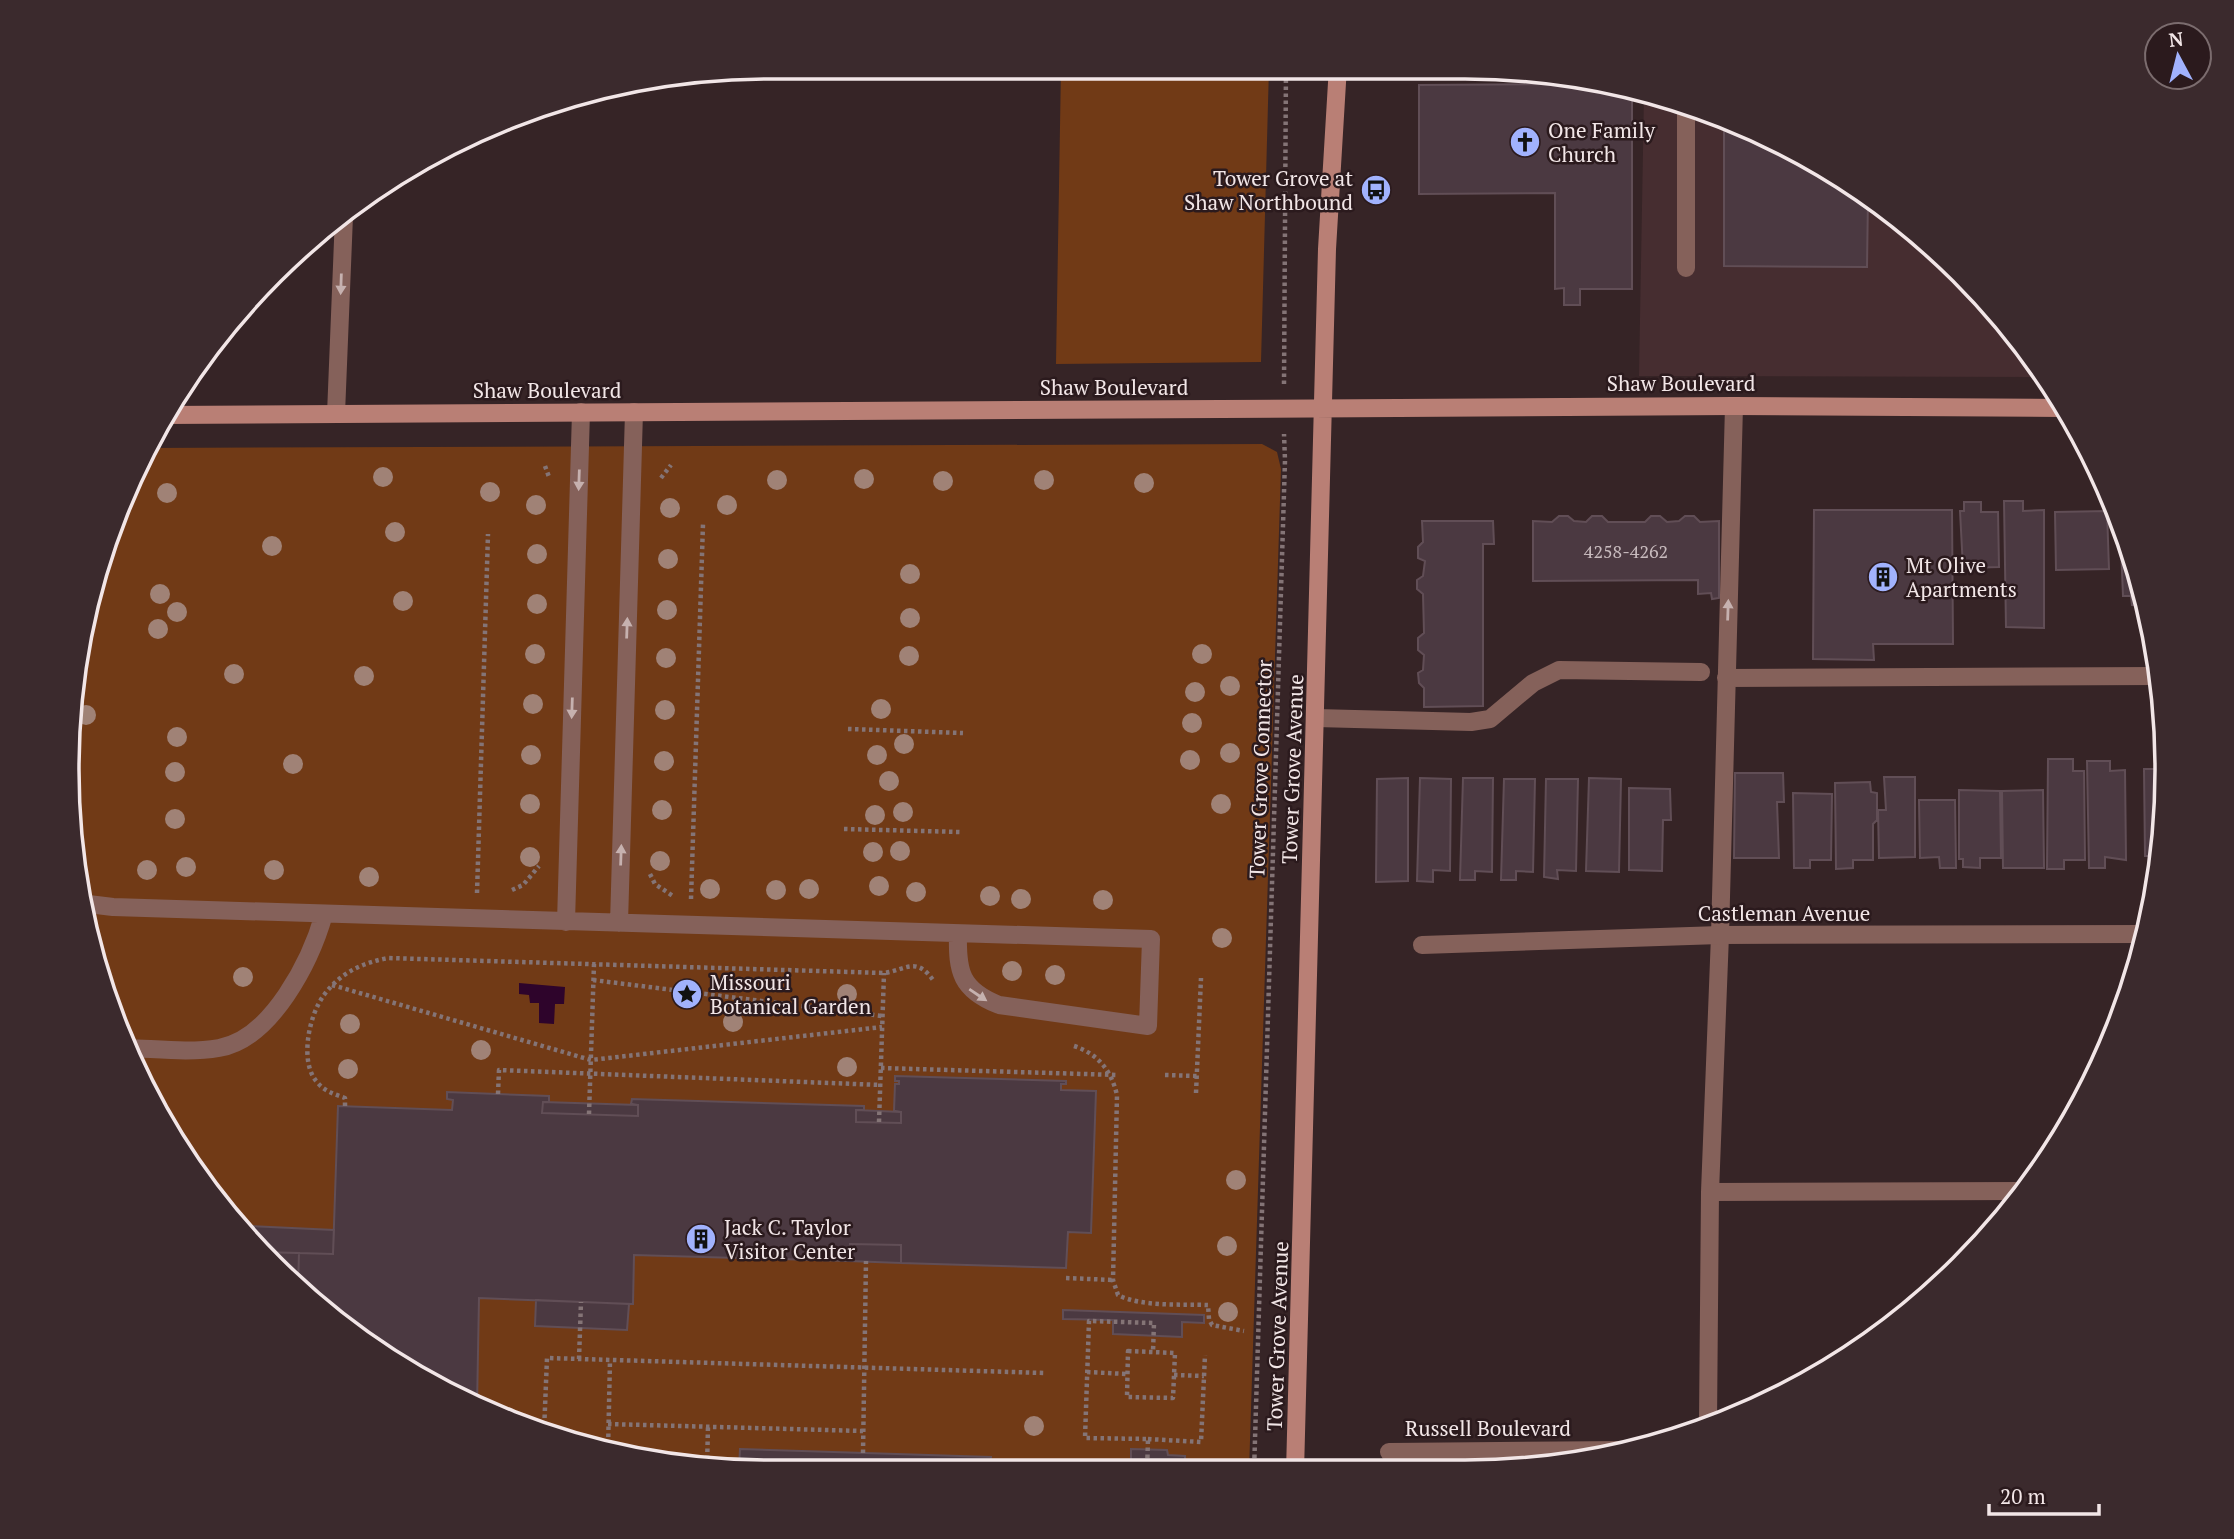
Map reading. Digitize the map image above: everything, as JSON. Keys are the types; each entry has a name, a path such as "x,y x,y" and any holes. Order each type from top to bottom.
{"street":[{"name":"Tower Grove Avenue","path":"1295,1460 1328,249 1337,79"},
{"path":"1686,115 1686,268"},
{"path":"336,414 344,225"},
{"name":"Shaw Boulevard","path":"177,415 1734,406 2053,408"},
{"path":"1708,1416 1710,1192 1720,935 1734,406"},
{"path":"566,922 581,412"},
{"path":"619,923 634,412"},
{"path":"1315,718 1471,722 1490,719 1533,683 1559,670 1700,672"},
{"path":"1726,678 2149,676"},
{"path":"92,904 1151,939 1148,1026 999,1006 982,999 968,988 961,973 958,934"},
{"path":"138,1048 222,1048 244,1039 261,1026 304,966 324,914"},
{"name":"Castleman Avenue","path":"1422,945 1720,935 2135,934"},
{"path":"1710,1192 2012,1191"},
{"name":"Russell Boulevard","path":"1389,1452 1577,1450"}],"path":[{"name":"Tower Grove Connector","path":"1254,1460 1285,460 1283,408 1286,79"},
{"path":"545,466 551,485"},
{"path":"691,903 702,524"},
{"path":"476,901 488,534"},
{"path":"848,729 963,733"},
{"path":"844,829 960,832"},
{"path":"502,892 535,878 541,857"},
{"path":"477,893 489,893"},
{"path":"473,960 474,952"},
{"path":"534,955 534,962"},
{"path":"345,1105 345,1097 326,1091 315,1081 310,1070 310,1023 324,995 333,985 355,967 369,961 388,958 884,972 879,1122"},
{"path":"689,959 689,967"},
{"path":"589,1114 594,964"},
{"path":"1196,1093 1201,978"},
{"path":"593,980 882,1016"},
{"path":"322,981 591,1060 882,1027"},
{"path":"881,1068 1118,1075"},
{"path":"498,1094 499,1070 881,1085"},
{"path":"1165,1075 1197,1076"},
{"path":"1119,1103 1113,1280 1118,1295 1128,1300 1208,1306 1212,1325 1244,1331"},
{"path":"863,1452 866,1261"},
{"path":"1066,1278 1113,1280"},
{"path":"579,1359 581,1302"},
{"path":"1153,1352 1154,1323 1089,1321 1085,1438 1201,1442 1205,1355"},
{"path":"1128,1351 1175,1353 1173,1398 1127,1396 1127,1374 1128,1351"},
{"path":"544,1423 547,1357 1045,1373"},
{"path":"607,1441 610,1360"},
{"path":"1087,1372 1127,1374"},
{"path":"1174,1375 1204,1376"},
{"path":"608,1424 863,1432"},
{"path":"707,1457 708,1427"},
{"path":"1147,1460 1148,1439"}],"shaded area":[{"path":"1061,79 1269,79 1261,362 1056,364"},
{"path":"1644,102 1687,115 1770,150 1810,171 1885,221 1953,281 1984,314 2033,377 1639,376"},
{"name":"Missouri Botanical Garden","path":"1262,444 1277,452 1281,469 1249,1460 770,1460 724,1459 635,1447 547,1424 464,1389 386,1344 314,1289 250,1225 221,1190 171,1115 131,1034 115,992 92,904 80,815 80,724 85,679 102,591 115,547 131,505 158,448"},
{"path":"519,983 565,987 564,1004 555,1004 554,1024 539,1023 539,1003 530,1003 529,995 519,994"}],"building":[{"name":"One Family Church","path":"1547,84 1632,100 1632,289 1580,289 1580,305 1564,305 1564,288 1555,289 1555,193 1419,194 1419,85"},
{"path":"1724,129 1810,171 1868,209 1867,267 1724,266"},
{"path":"2004,501 2023,501 2023,511 2044,510 2044,628 2006,627"},
{"path":"1964,502 1981,502 1981,512 1998,512 1999,567 1963,568 1960,511 1964,511"},
{"name":"Mt Olive Apartments","path":"1814,510 1952,510 1953,644 1873,644 1874,660 1813,659"},
{"path":"2105,511 2109,569 2056,570 2055,512"},
{"path":"1559,516 1586,522 1592,516 1602,516 1608,522 1645,522 1651,516 1660,516 1667,522 1679,521 1685,516 1694,516 1700,522 1719,521 1719,598 1712,599 1711,593 1698,594 1698,580 1533,581 1533,521 1552,522"},
{"path":"1422,521 1493,521 1494,544 1483,544 1483,706 1424,707 1424,688 1419,683 1418,673 1423,670 1424,655 1418,650 1418,638 1424,633 1423,594 1417,589 1417,580 1423,576 1425,561 1418,558 1418,547 1423,542"},
{"path":"2121,555 2135,605 2132,605 2131,596 2123,596"},
{"path":"2048,759 2073,759 2073,771 2084,771 2085,860 2064,860 2064,869 2047,869"},
{"path":"2087,761 2110,761 2110,771 2125,770 2126,860 2105,857 2105,868 2089,868"},
{"path":"2144,769 2155,769 2149,856 2145,856"},
{"path":"1735,773 1783,773 1784,802 1777,802 1779,858 1734,858"},
{"path":"1884,777 1915,777 1915,857 1879,858 1878,810 1886,810"},
{"path":"1408,778 1408,881 1376,882 1377,779"},
{"path":"1420,778 1451,779 1450,871 1433,870 1433,882 1417,881"},
{"path":"1463,778 1493,778 1492,872 1475,871 1475,880 1460,880"},
{"path":"1589,778 1621,779 1619,872 1586,871"},
{"path":"1504,779 1535,779 1533,872 1516,871 1516,880 1501,880"},
{"path":"1546,779 1578,779 1576,871 1557,870 1558,879 1544,877"},
{"path":"1870,782 1871,792 1877,793 1877,820 1873,824 1873,860 1853,860 1853,868 1836,869 1835,783"},
{"path":"1629,788 1670,789 1671,820 1663,820 1662,871 1629,870"},
{"path":"1959,790 2000,791 2001,858 1980,858 1980,868 1963,867 1963,859 1959,859"},
{"path":"2043,790 2044,868 2003,868 2002,791"},
{"path":"1793,793 1832,794 1831,860 1810,860 1810,868 1794,868"},
{"path":"1919,800 1955,800 1956,868 1940,868 1939,857 1920,858"},
{"name":"Jack C. Taylor Visitor Center","path":"895,1076 1066,1081 1066,1084 1061,1084 1061,1090 1096,1091 1091,1233 1068,1232 1066,1268 901,1263 901,1245 850,1244 849,1261 634,1255 633,1304 479,1298 477,1395 424,1368 386,1344 349,1318 298,1274 299,1253 333,1254 338,1106 452,1110 453,1100 447,1099 447,1092 549,1096 549,1102 543,1102 542,1113 638,1116 638,1105 631,1104 632,1099 864,1106 864,1110 856,1110 856,1122 901,1123 901,1112 894,1111 895,1084 899,1084 899,1081 895,1081"},
{"path":"543,1102 638,1105 638,1116 542,1113"},
{"path":"856,1110 901,1112 901,1123 856,1122"},
{"path":"251,1226 334,1230 333,1254 276,1252"},
{"path":"850,1244 901,1245 901,1263 849,1261"},
{"path":"276,1252 299,1253 298,1274"},
{"path":"536,1300 629,1304 627,1330 535,1326"},
{"path":"1063,1310 1204,1315 1204,1323 1182,1322 1182,1337 1113,1334 1113,1320 1063,1319"},
{"path":"740,1449 991,1457 991,1460 739,1459"},
{"path":"1131,1449 1167,1450 1168,1455 1185,1456 1185,1460 1131,1460"}],"place":[{"name":"One Family Church","path":"1525,142"},
{"name":"Tower Grove at Shaw Northbound","path":"1376,190"},
{"name":"Mt Olive Apartments","path":"1883,577"},
{"name":"Missouri Botanical Garden","path":"687,994"},
{"name":"Jack C. Taylor Visitor Center","path":"701,1239"}]}
